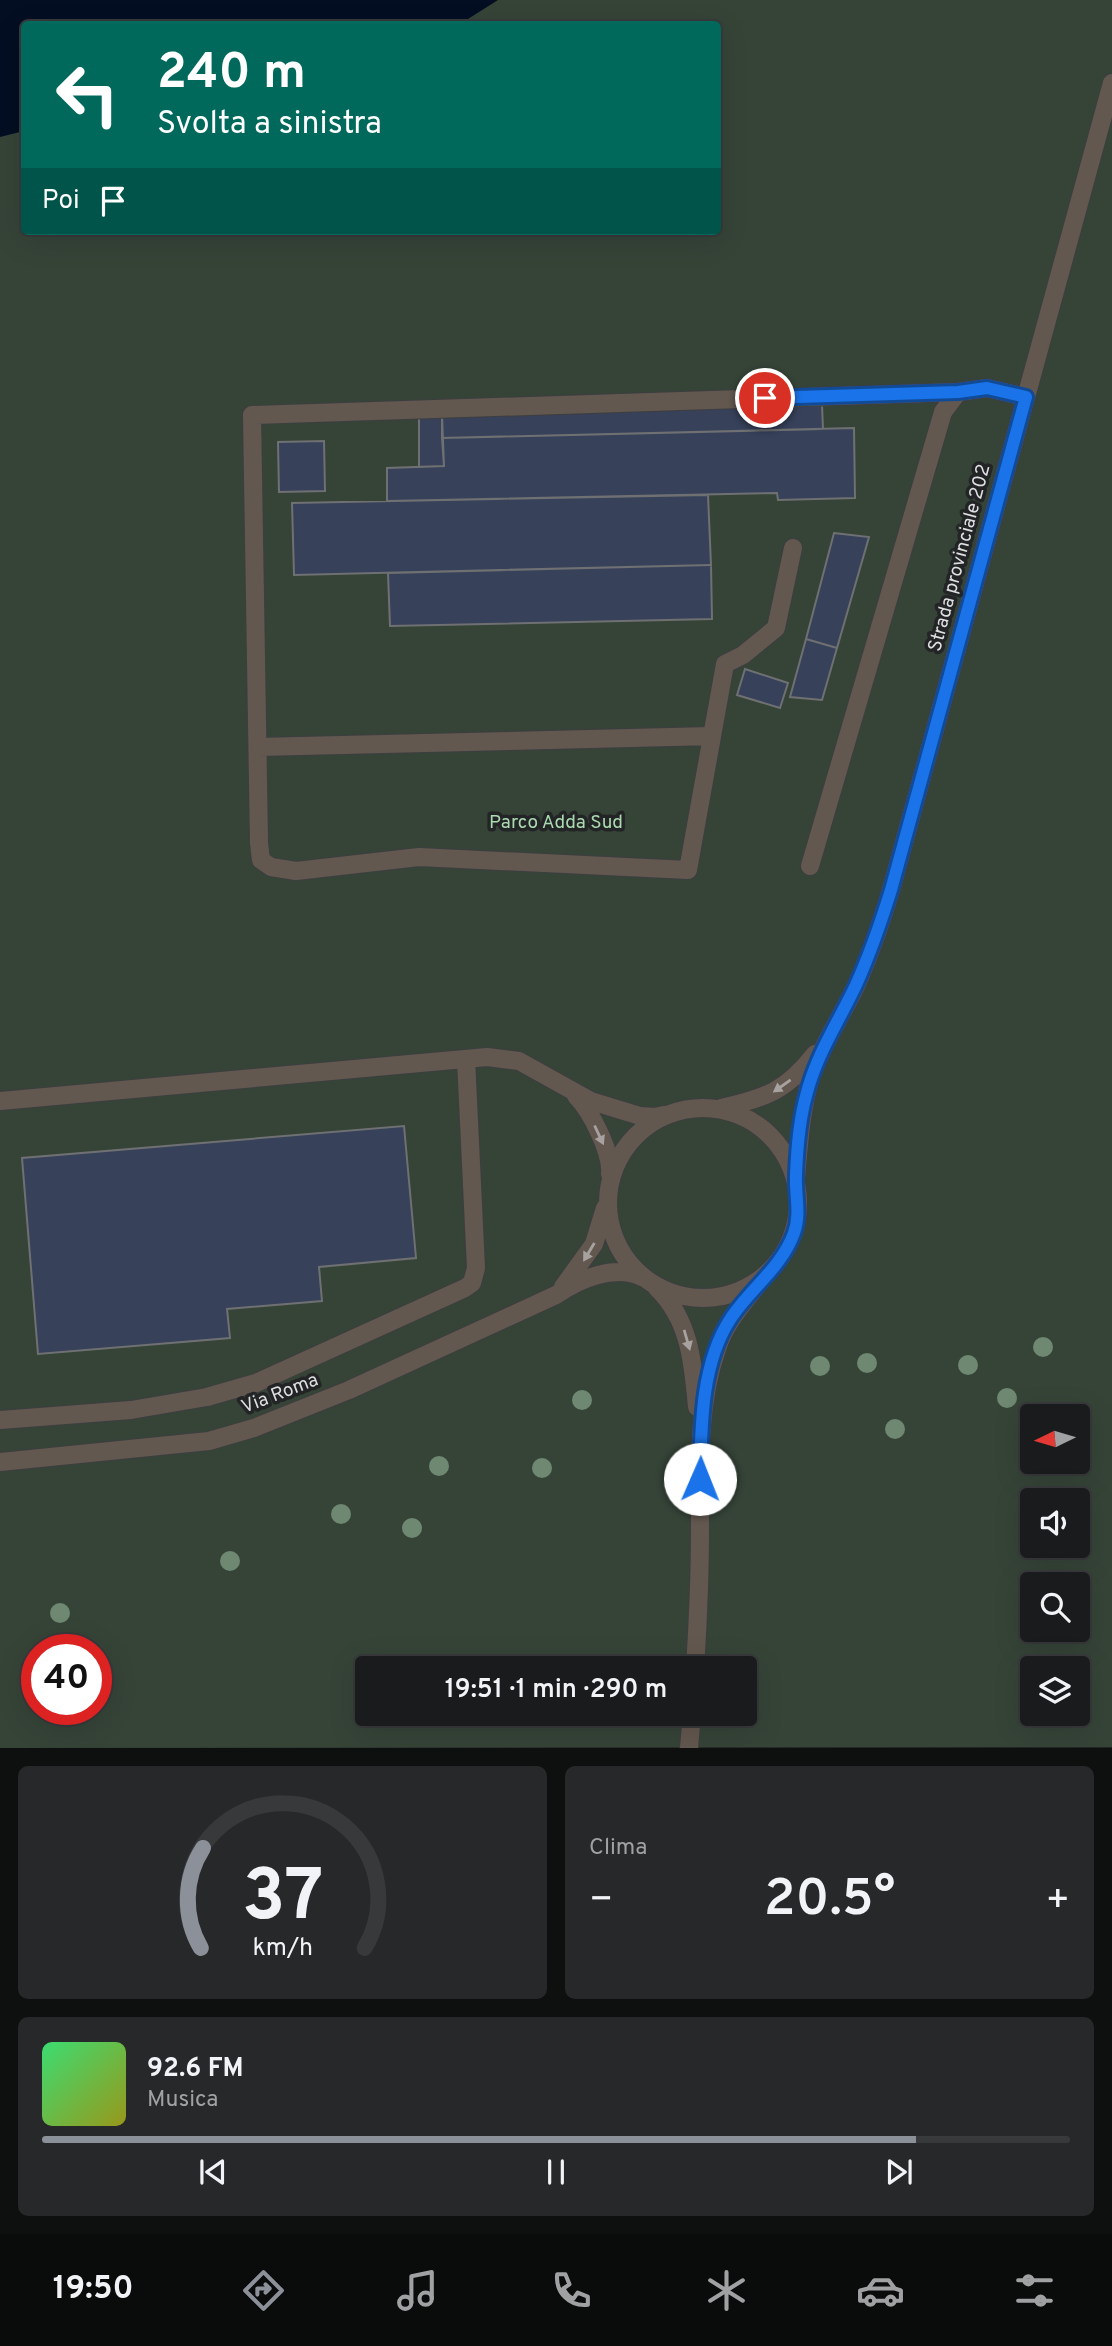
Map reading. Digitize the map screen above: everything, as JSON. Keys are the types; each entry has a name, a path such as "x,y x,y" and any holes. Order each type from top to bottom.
{"street":[{"name":"Strada provinciale 202","path":"701,1452 708,1382 717,1348 731,1318 783,1256 794,1232 799,1205 796,1178 805,1098 828,1037 855,986 891,890 1112,83"},
{"path":"793,548 776,628 743,655 725,664 688,870 419,857 296,871 271,867 261,860 252,415 958,392 987,388 1026,397"},
{"path":"810,866 943,412 958,392"},
{"path":"258,747 712,736"},
{"name":"Strada provinciale 202","path":"696,1656 700,1583 701,1452 694,1368 681,1320 669,1300 623,1256 611,1230 607,1202 609,1182 620,1154 639,1131 664,1115 691,1107 719,1108 760,1099 773,1093 805,1068 828,1037"},
{"path":"0,1101 487,1057 519,1061 591,1101 634,1115 655,1118 664,1115"},
{"path":"0,1420 131,1410 207,1397 256,1383 472,1283 477,1268 466,1059"},
{"path":"573,1093 585,1108 606,1151 611,1164 609,1182"},
{"name":"Strada provinciale 202","path":"719,1108 745,1116 767,1132 785,1153 796,1178"},
{"name":"Via Roma","path":"556,1295 594,1244 607,1202"},
{"name":"Via Roma","path":"0,1462 209,1441 254,1428 349,1390 556,1295 578,1282 604,1274 629,1271 647,1280"},
{"name":"Strada provinciale 202","path":"647,1280 670,1293 703,1299 736,1293 764,1277"},
{"path":"689,1748 691,1726"}],"green space":[{"name":"Parco Adda Sud","path":"0,0 1112,0 1112,1747 0,1748"}],"water":[{"path":"0,0 498,0 465,21 21,21 21,132 0,137"}],"building":[{"path":"822,405 823,429 442,438 442,414 763,407 763,421 778,421 778,407"},
{"path":"419,414 442,414 444,466 419,467"},
{"path":"854,428 855,498 778,500 777,493 387,501 387,468 444,466 442,438"},
{"path":"324,441 325,491 279,492 278,442"},
{"path":"708,495 711,565 294,575 292,503"},
{"path":"834,533 869,537 837,648 806,639"},
{"path":"711,565 712,619 390,626 388,573"},
{"path":"806,639 837,648 822,700 790,697"},
{"path":"745,669 788,683 780,708 737,695"},
{"path":"404,1126 416,1258 319,1267 322,1301 227,1309 230,1338 38,1354 22,1158"}],"route":[{"path":"700,1479 708,1382 717,1348 731,1318 783,1256 794,1232 799,1205 796,1178 805,1098 818,1058 855,986 881,923 1026,397 987,388 958,392 765,398"}]}
